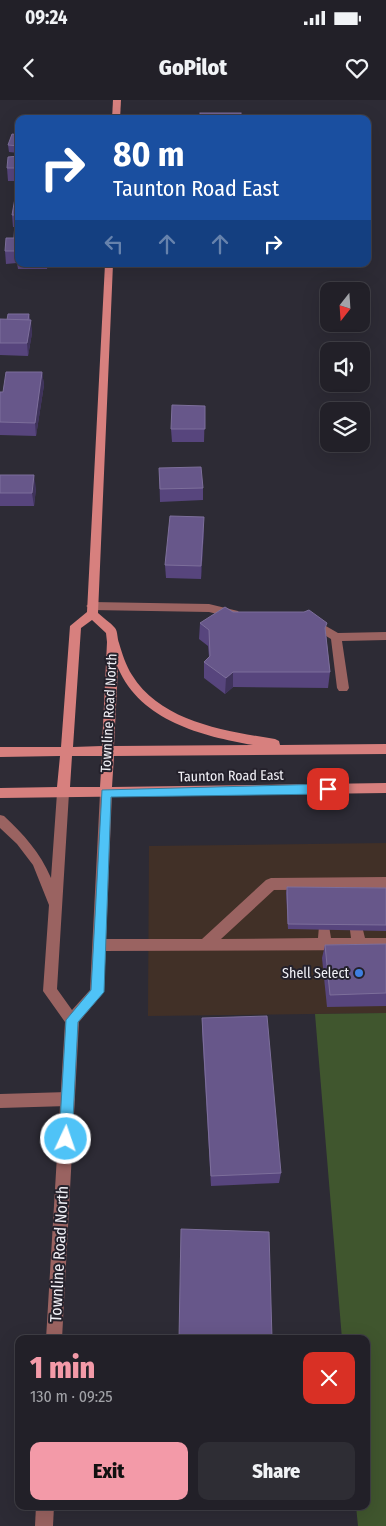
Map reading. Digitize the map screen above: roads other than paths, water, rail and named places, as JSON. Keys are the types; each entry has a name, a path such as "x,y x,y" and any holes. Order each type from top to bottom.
{"main road":[{"path":"116,100 116,115"},
{"path":"63,793 76,626 92,610 109,267"},
{"name":"Townline Road North","path":"92,610 111,631 113,642 106,793"},
{"path":"113,642 128,677 145,698 196,728 225,737 319,750"},
{"name":"Taunton Road East","path":"0,752 386,750"},
{"name":"Taunton Road East","path":"0,793 386,788"}],"street":[{"path":"92,610 209,608 242,616"},
{"path":"301,620 309,620 336,637 386,636"},
{"path":"336,637 343,688"},
{"path":"63,793 50,991 72,1020"},
{"name":"Townline Road North","path":"54,1335 72,1020 97,992 106,793"},
{"path":"0,820 21,840 38,862 56,906"},
{"path":"204,945 271,884 354,889 386,883"},
{"path":"324,930 324,945"},
{"path":"100,945 324,945 358,937 386,944"},
{"path":"0,1101 68,1099"},
{"path":"44,1526 45,1510"}],"place":[{"name":"Shell Select","path":"359,973"}]}
